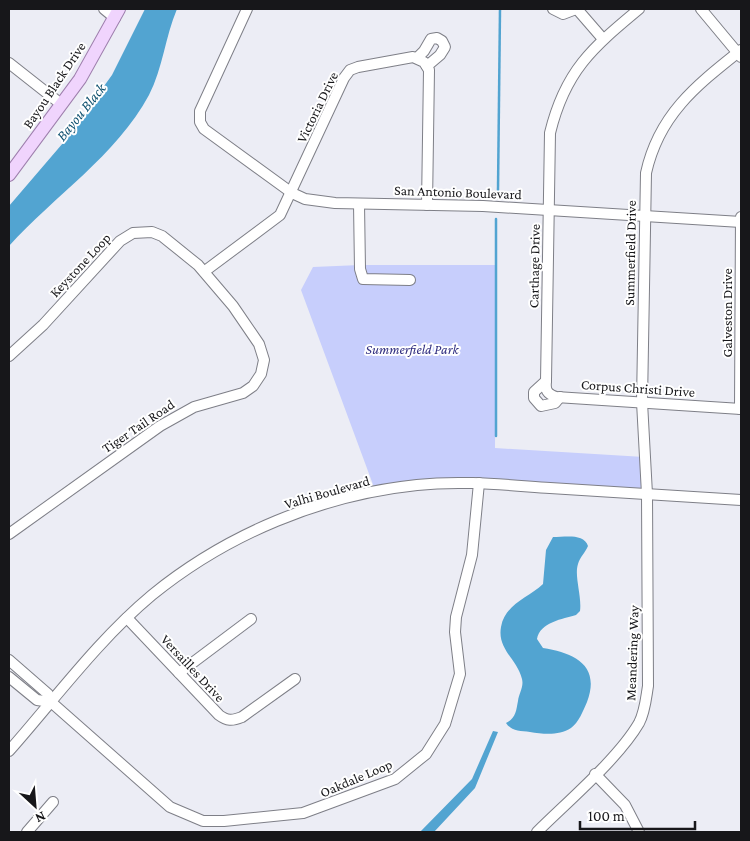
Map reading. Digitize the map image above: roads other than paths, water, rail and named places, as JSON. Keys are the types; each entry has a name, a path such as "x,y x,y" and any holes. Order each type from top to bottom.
{"main road":[{"name":"Bayou Black Drive","path":"9,175 80,78 117,13"}],"street":[{"path":"104,9 117,13"},
{"name":"San Antonio Boulevard","path":"247,9 200,110 200,122 204,129 292,193 319,202 549,209 741,224"},
{"path":"553,9 563,14 577,9 603,39"},
{"name":"Carthage Drive","path":"546,381 549,209 548,148 555,113 565,87 580,63 603,39 639,9"},
{"path":"701,9 740,53"},
{"path":"426,66 443,51 445,47 442,40 437,38 430,39 424,51 417,58 429,70 427,204"},
{"name":"Summerfield Drive","path":"647,494 642,402 646,173 650,156 664,124 694,89 740,53"},
{"name":"Victoria Drive","path":"204,272 280,216 350,70 413,57 417,58"},
{"path":"9,63 61,104"},
{"path":"359,204 360,270 363,279 410,280"},
{"name":"Galveston Drive","path":"741,217 741,409"},
{"name":"Keystone Loop","path":"9,356 68,299 120,241 130,235 152,232 162,236 204,272"},
{"name":"Tiger Tail Road","path":"9,534 183,412 208,402 243,393 257,381 264,360 259,344 242,318 204,272"},
{"name":"Corpus Christi Drive","path":"546,381 549,394 560,397 741,409"},
{"name":"Valhi Boulevard","path":"9,751 127,618 151,596 192,566 239,538 324,504 375,492 418,485 479,483 741,500"},
{"name":"Oakdale Loop","path":"52,702 170,807 203,821 224,821 303,813 395,779 426,754 437,739 456,691 460,674 455,632 456,617 472,555 479,483"},
{"name":"Meandering Way","path":"537,832 595,774 640,722 646,699 647,494"},
{"name":"Versailles Drive","path":"127,618 219,715 226,720 234,721 295,679"},
{"path":"180,673 251,619"},
{"path":"9,660 48,694 52,702"},
{"path":"9,677 37,700 52,702"},
{"path":"595,774 625,805 639,832"},
{"path":"27,832 52,802"}],"waterway":[{"path":"498,190 500,9"},
{"path":"496,219 496,436"}],"water label":[{"name":"Bayou Black","path":"81,112"}],"park label":[{"name":"Summerfield Park","path":"412,349"}]}
